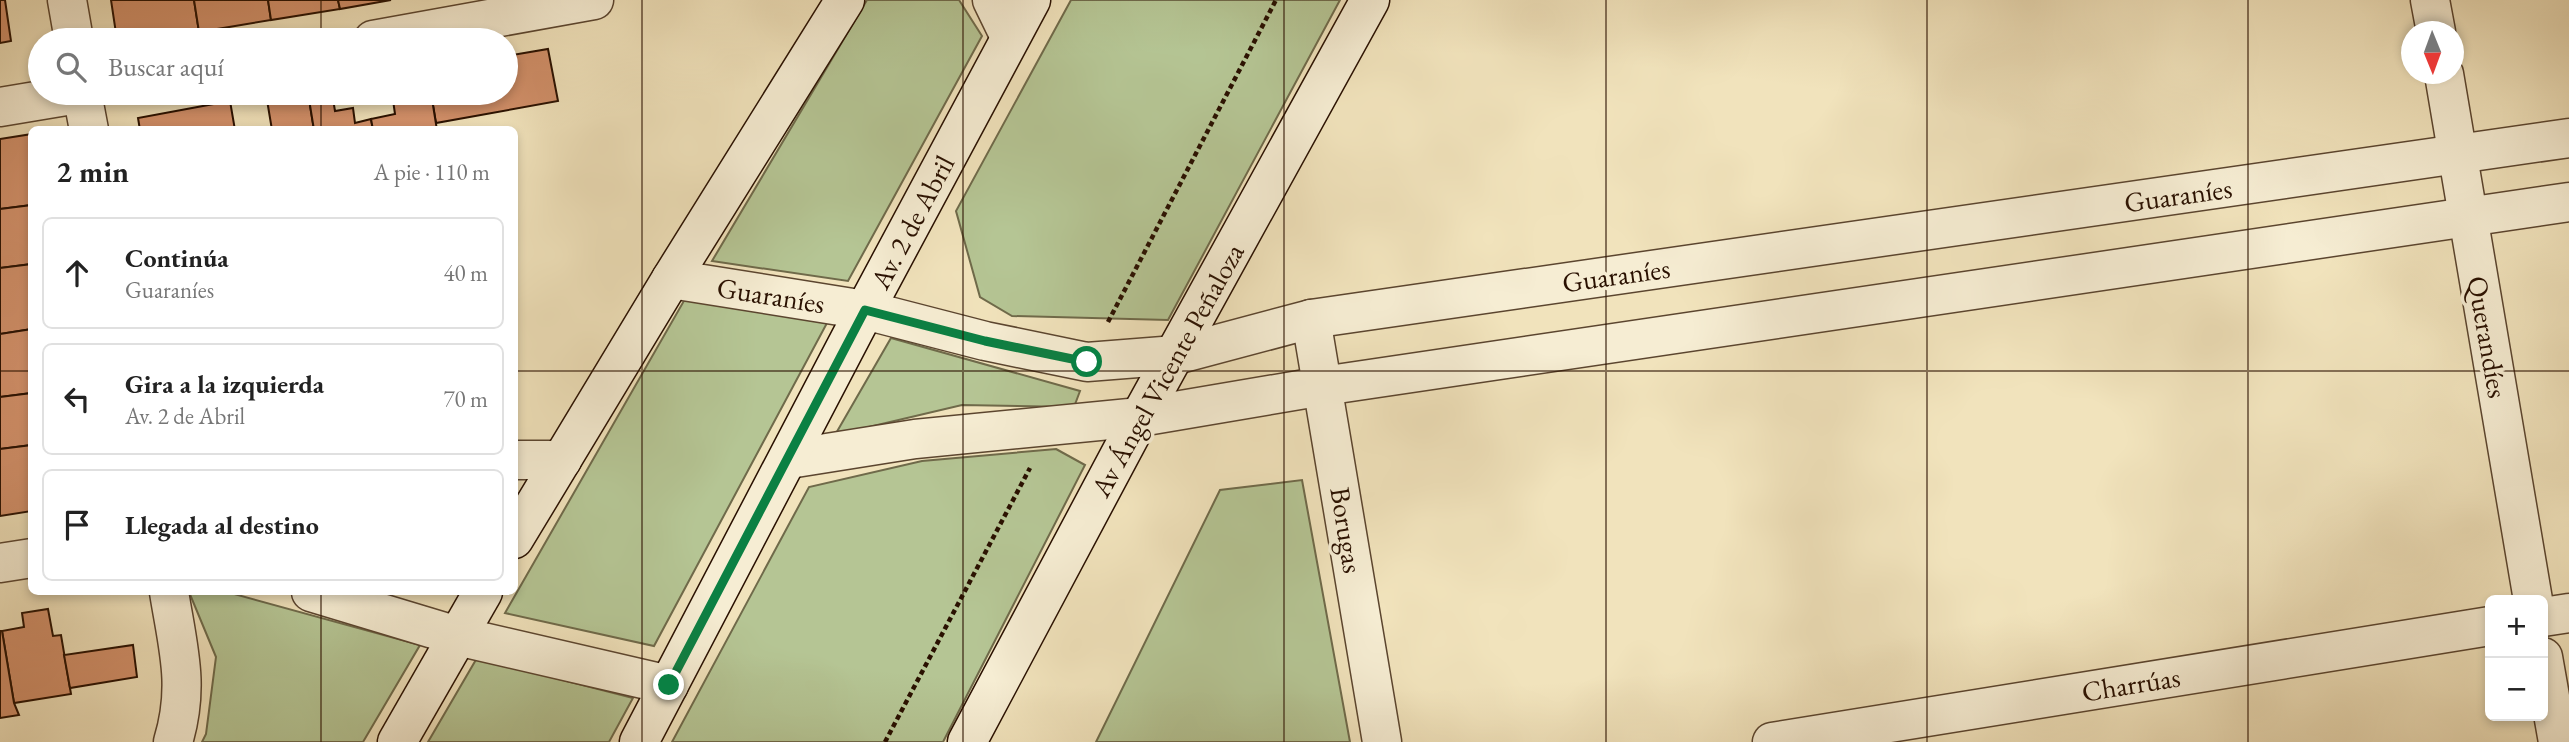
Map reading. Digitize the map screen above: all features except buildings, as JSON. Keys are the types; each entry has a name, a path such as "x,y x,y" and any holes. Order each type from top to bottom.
{"street":[{"path":"67,0 72,28"},
{"path":"439,28 593,0"},
{"path":"518,532 671,279 845,0"},
{"path":"992,0 1010,37"},
{"name":"Av. 2 de Abril","path":"639,742 1031,0"},
{"name":"Av Ángel Vicente Peñaloza","path":"967,742 1140,417 1370,0"},
{"path":"2430,0 2434,21"},
{"name":"Querandíes","path":"2446,84 2532,595"},
{"path":"0,107 28,102"},
{"path":"85,105 88,126"},
{"name":"Guaraníes","path":"671,279 865,310 985,341 1087,362 1176,355 1311,319 2569,138"},
{"path":"789,459 915,439 1140,417 1324,386 2569,202"},
{"name":"Borugas","path":"1311,319 1382,742"},
{"path":"518,460 562,460"},
{"path":"0,562 28,558"},
{"path":"169,595 183,677 181,714 173,742"},
{"path":"321,595 457,636 669,685"},
{"path":"397,742 481,595"},
{"path":"2548,616 2569,613"},
{"name":"Charrúas","path":"1772,742 2485,627"},
{"path":"2543,658 2558,742"}],"green space":[{"path":"867,0 959,0 982,36 848,281 712,261"},
{"path":"1071,0 1340,0 1168,320 1012,316 980,297 956,211"},
{"path":"685,299 827,323 654,646 505,613 515,595 518,595 518,590"},
{"path":"891,338 1080,391 1074,407 962,405 835,435"},
{"path":"1056,449 1085,465 943,742 672,742 809,487 922,461"},
{"path":"1302,480 1350,742 1096,742 1220,490"},
{"path":"190,595 238,595 420,645 363,742 202,742 206,734 216,657"},
{"path":"477,658 633,698 609,742 428,742"}],"route":[{"path":"669,685 865,310 985,341 1087,362"}]}
